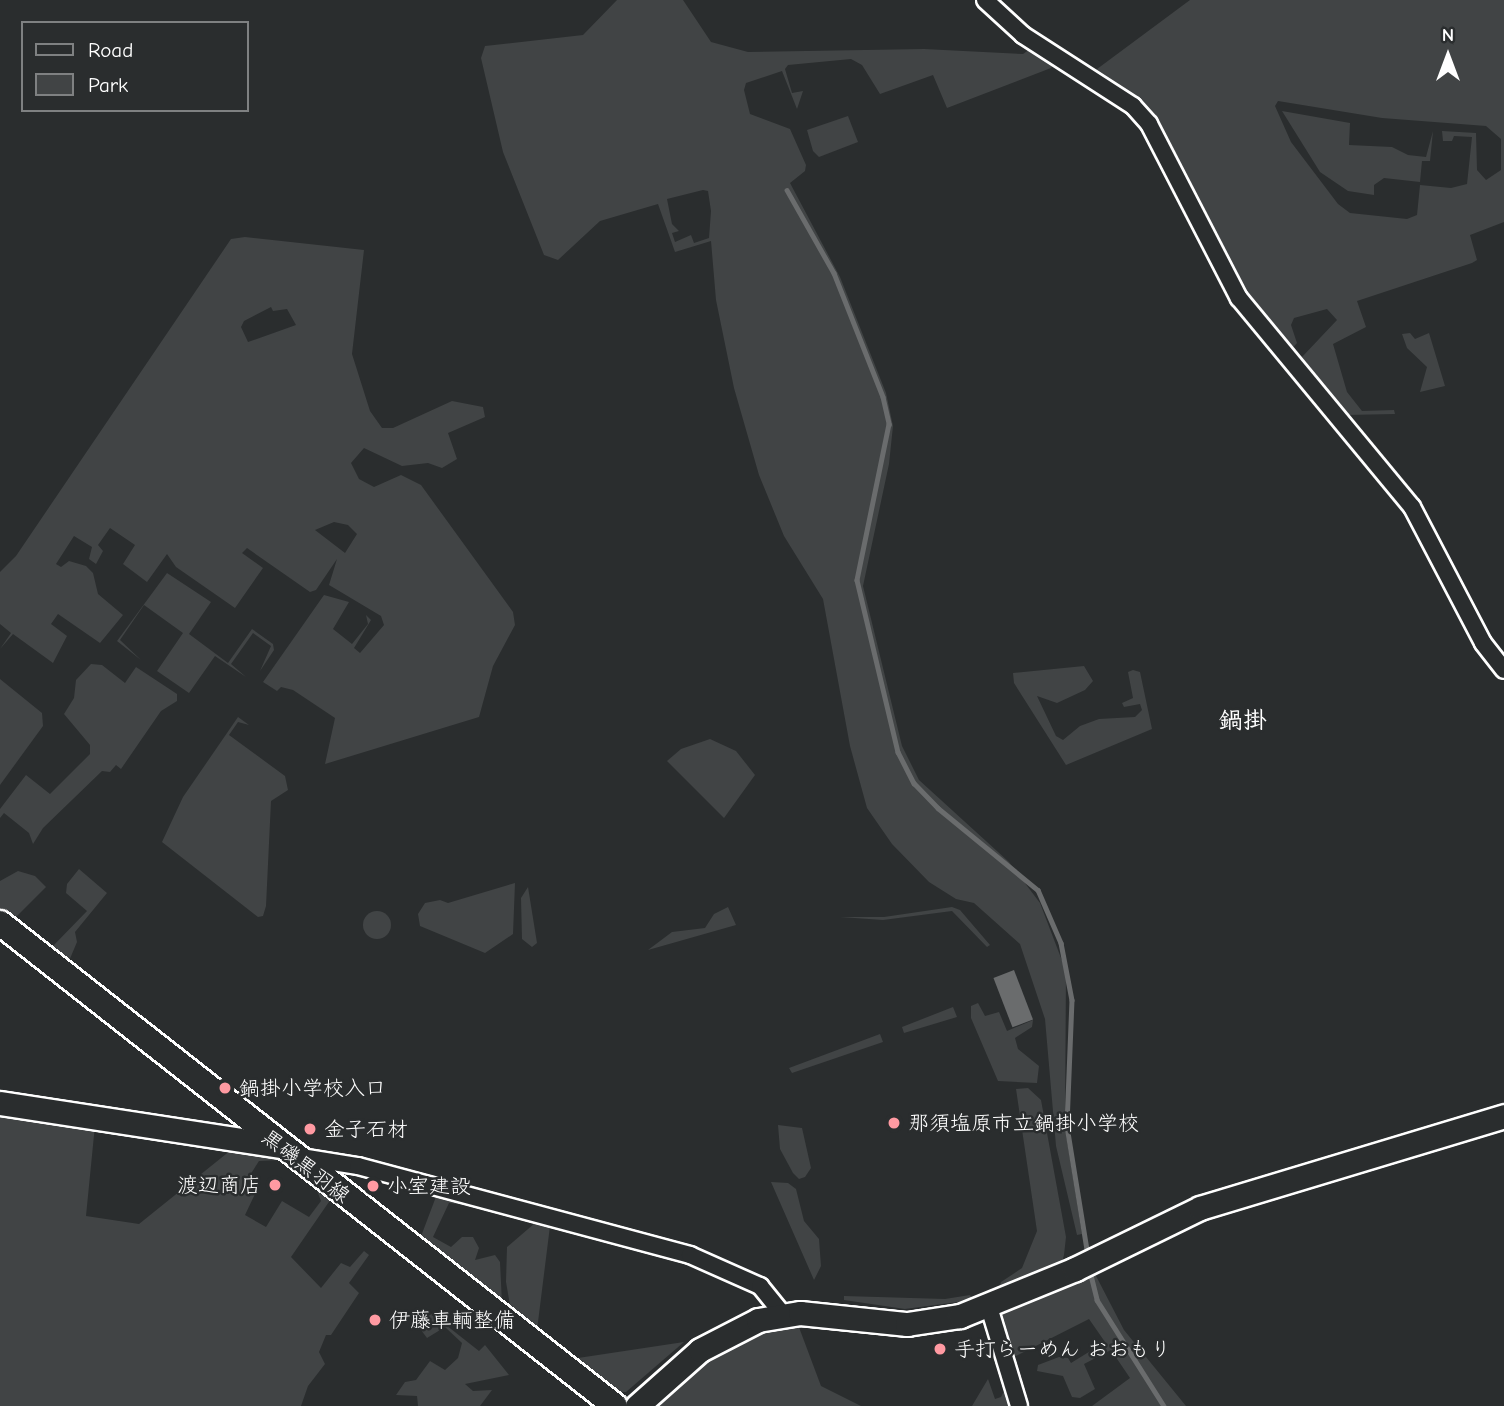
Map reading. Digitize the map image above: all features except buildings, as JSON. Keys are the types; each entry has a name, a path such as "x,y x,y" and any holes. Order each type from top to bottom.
{"main road":[{"name":"黒磯黒羽線","path":"0,923 286,1151 615,1406"}],"street":[{"path":"985,0 1023,35 1133,106 1149,124 1239,298 1430,532 1483,643 1504,670"},
{"path":"0,1103 286,1151 358,1166 690,1255 760,1286 783,1314"},
{"path":"637,1406 720,1336 783,1314 907,1324 989,1307 1200,1208 1504,1116"},
{"path":"989,1307 1019,1406"}],"green space":[{"path":"617,0 683,0 711,42 748,52 924,49 1023,54 1033,47 1055,63 1051,68 947,108 933,75 880,94 862,65 851,59 788,65 785,69 792,93 803,91 797,109 782,71 746,83 744,90 750,114 790,129 806,165 805,171 790,183 840,277 886,393 893,426 889,464 863,586 902,746 919,780 1009,862 1040,903 1066,971 1065,1128 1082,1234 1077,1235 1056,1146 1045,1019 1020,944 974,903 956,899 929,882 892,844 867,808 850,746 823,599 784,536 759,475 734,388 716,300 711,241 675,252 658,204 600,221 558,260 544,255 503,152 481,58 485,46 583,35","holes":["708,191 711,211 709,238 694,243 691,235 675,242 672,233 679,231 672,224 667,199"]},
{"path":"1190,0 1504,0 1504,222 1470,235 1477,260 1472,263 1357,301 1366,327 1333,344 1347,392 1362,411 1394,410 1395,414 1346,415 1303,366 1302,357 1337,320 1327,309 1294,318 1291,325 1297,343 1288,353 1244,299 1173,157 1093,72","holes":["1278,101 1382,118 1486,126 1501,139 1501,170 1486,180 1477,170 1476,133 1442,131 1443,141 1452,141 1454,136 1472,137 1467,184 1451,188 1420,185 1417,215 1407,219 1350,213 1338,204 1291,142 1275,106"]},
{"path":"1282,111 1350,123 1349,145 1392,147 1408,155 1426,157 1433,131 1430,161 1422,161 1420,182 1384,178 1374,185 1374,195 1348,191 1320,172"},
{"path":"848,116 858,142 819,157 813,151 807,130"},
{"path":"245,237 364,250 352,354 370,411 382,428 393,428 452,401 483,407 485,417 448,433 457,459 442,468 428,463 402,466 364,448 351,463 359,479 374,487 401,475 421,485 513,612 515,625 493,666 479,717 325,764 335,718 293,690 281,687 277,691 263,682 324,595 349,602 333,629 352,644 368,624 366,615 371,620 354,648 360,653 384,625 381,616 329,585 337,559 316,590 310,592 247,548 242,553 263,568 235,608 176,567 167,554 147,582 123,564 135,545 110,528 98,545 103,551 96,564 89,559 92,547 74,536 56,564 61,567 69,561 86,566 93,573 98,594 123,615 100,643 58,614 51,624 67,636 53,663 13,634 0,649 11,633 0,624 0,572 16,556 231,239","holes":["271,307 273,311 287,309 296,325 248,342 241,327 244,321","334,522 348,525 357,534 345,553 315,530"]},
{"path":"1410,333 1415,339 1429,333 1445,386 1420,392 1427,367 1407,348 1402,334"},
{"path":"167,573 211,602 189,634 228,663 252,629 273,644 274,650 260,671 271,646 253,633 231,664 246,677 215,656 189,693 157,671 183,633 144,605 120,640 141,660 117,641"},
{"path":"91,664 102,665 125,683 136,667 177,694 177,701 161,711 121,769 116,765 110,772 102,771 43,828 33,844 29,833 4,813 0,818 0,809 26,775 50,794 90,754 90,745 64,714 74,698 76,680"},
{"path":"1084,666 1093,681 1085,690 1057,703 1037,696 1056,736 1063,740 1080,726 1099,719 1135,717 1142,710 1140,704 1124,707 1122,703 1133,698 1128,672 1133,670 1140,672 1152,729 1066,765 1014,683 1013,673"},
{"path":"0,679 42,713 43,726 0,785"},
{"path":"238,717 249,725 238,722 229,735 285,776 288,790 271,801 266,906 263,916 258,917 162,842 183,797"},
{"path":"710,739 736,751 755,775 724,818 667,761 681,749"},
{"path":"79,869 107,893 75,932 77,942 69,961 52,947 87,911 66,893 67,884"},
{"path":"18,871 35,876 46,887 13,920 0,909 0,881"},
{"path":"515,883 513,934 485,953 420,926 418,914 425,903 440,900 448,903"},
{"path":"528,887 537,943 532,947 522,939 521,898"},
{"path":"728,907 736,925 648,950 672,932 705,928 714,914"},
{"path":"952,907 960,910 990,945 987,947 952,911 883,920 840,917 884,917"},
{"path":"377,911 387,915 391,925 387,935 377,939 367,935 363,925 367,915"},
{"path":"978,1003 985,1016 999,1012 1007,1031 1033,1020 1032,1027 1015,1038 1018,1049 1039,1066 1037,1083 998,1081 971,1018 971,1006"},
{"path":"953,1007 957,1017 904,1033 902,1027"},
{"path":"880,1034 883,1042 792,1073 789,1068"},
{"path":"1028,1088 1041,1100 1066,1237 1064,1255 1062,1262 998,1291 1001,1282 1022,1268 1037,1231 1016,1089"},
{"path":"0,1110 95,1125 86,1216 139,1224 231,1150 271,1154 280,1160 259,1161 243,1186 255,1194 245,1215 266,1227 282,1201 309,1217 321,1201 314,1183 333,1196 291,1257 321,1288 341,1263 350,1267 364,1251 369,1255 349,1283 359,1293 331,1335 326,1335 319,1352 325,1364 308,1386 301,1406 0,1406"},
{"path":"778,1125 802,1128 811,1168 805,1177 799,1179 793,1173 780,1149"},
{"path":"771,1182 788,1183 796,1189 804,1221 819,1239 821,1266 814,1280"},
{"path":"437,1194 484,1207 449,1203 433,1237 451,1247 462,1237 473,1237 479,1248 475,1260 495,1255 500,1262 502,1303 420,1239"},
{"path":"535,1223 550,1226 537,1330 511,1311 506,1282 507,1247"},
{"path":"1094,1272 1124,1330 1186,1406 1092,1406 1130,1378 1111,1350 1084,1364 1095,1389 1080,1398 1072,1397 1063,1376 1037,1371 1038,1365 1059,1357 1068,1358 1071,1363 1105,1342 1089,1319 1016,1356 1007,1352 994,1312"},
{"path":"970,1295 973,1300 905,1309 844,1300 844,1296 945,1299"},
{"path":"432,1314 479,1351 485,1345 509,1375 465,1384 473,1391 492,1390 480,1406 418,1406 417,1396 396,1395 405,1382 416,1380 430,1361 445,1370 458,1358 462,1343 445,1327 427,1338 421,1330 425,1317"},
{"path":"797,1322 821,1386 861,1406 653,1406 706,1352 751,1333"},
{"path":"684,1342 626,1392 619,1392 578,1358"},
{"path":"988,1379 995,1399 1001,1397 1007,1385 1013,1406 972,1406"}],"shaded area":[{"path":"1014,970 1033,1019 1012,1027 993,978"}],"waterway":[{"path":"787,190 834,273 883,397 889,424 857,580 898,752 914,783 938,808 1038,890 1061,943 1072,1000 1067,1126 1088,1256"},
{"path":"1090,1271 1097,1300 1164,1406"}],"place":[{"name":"鍋掛小学校入口","path":"225,1088"},
{"name":"那須塩原市立鍋掛小学校","path":"894,1123"},
{"name":"金子石材","path":"310,1129"},
{"name":"渡辺商店","path":"275,1185"},
{"name":"小室建設","path":"373,1186"},
{"name":"伊藤車輌整備","path":"375,1320"},
{"name":"手打らーめん おおもり","path":"940,1349"}],"district":[{"name":"鍋掛","path":"1243,721"}]}
